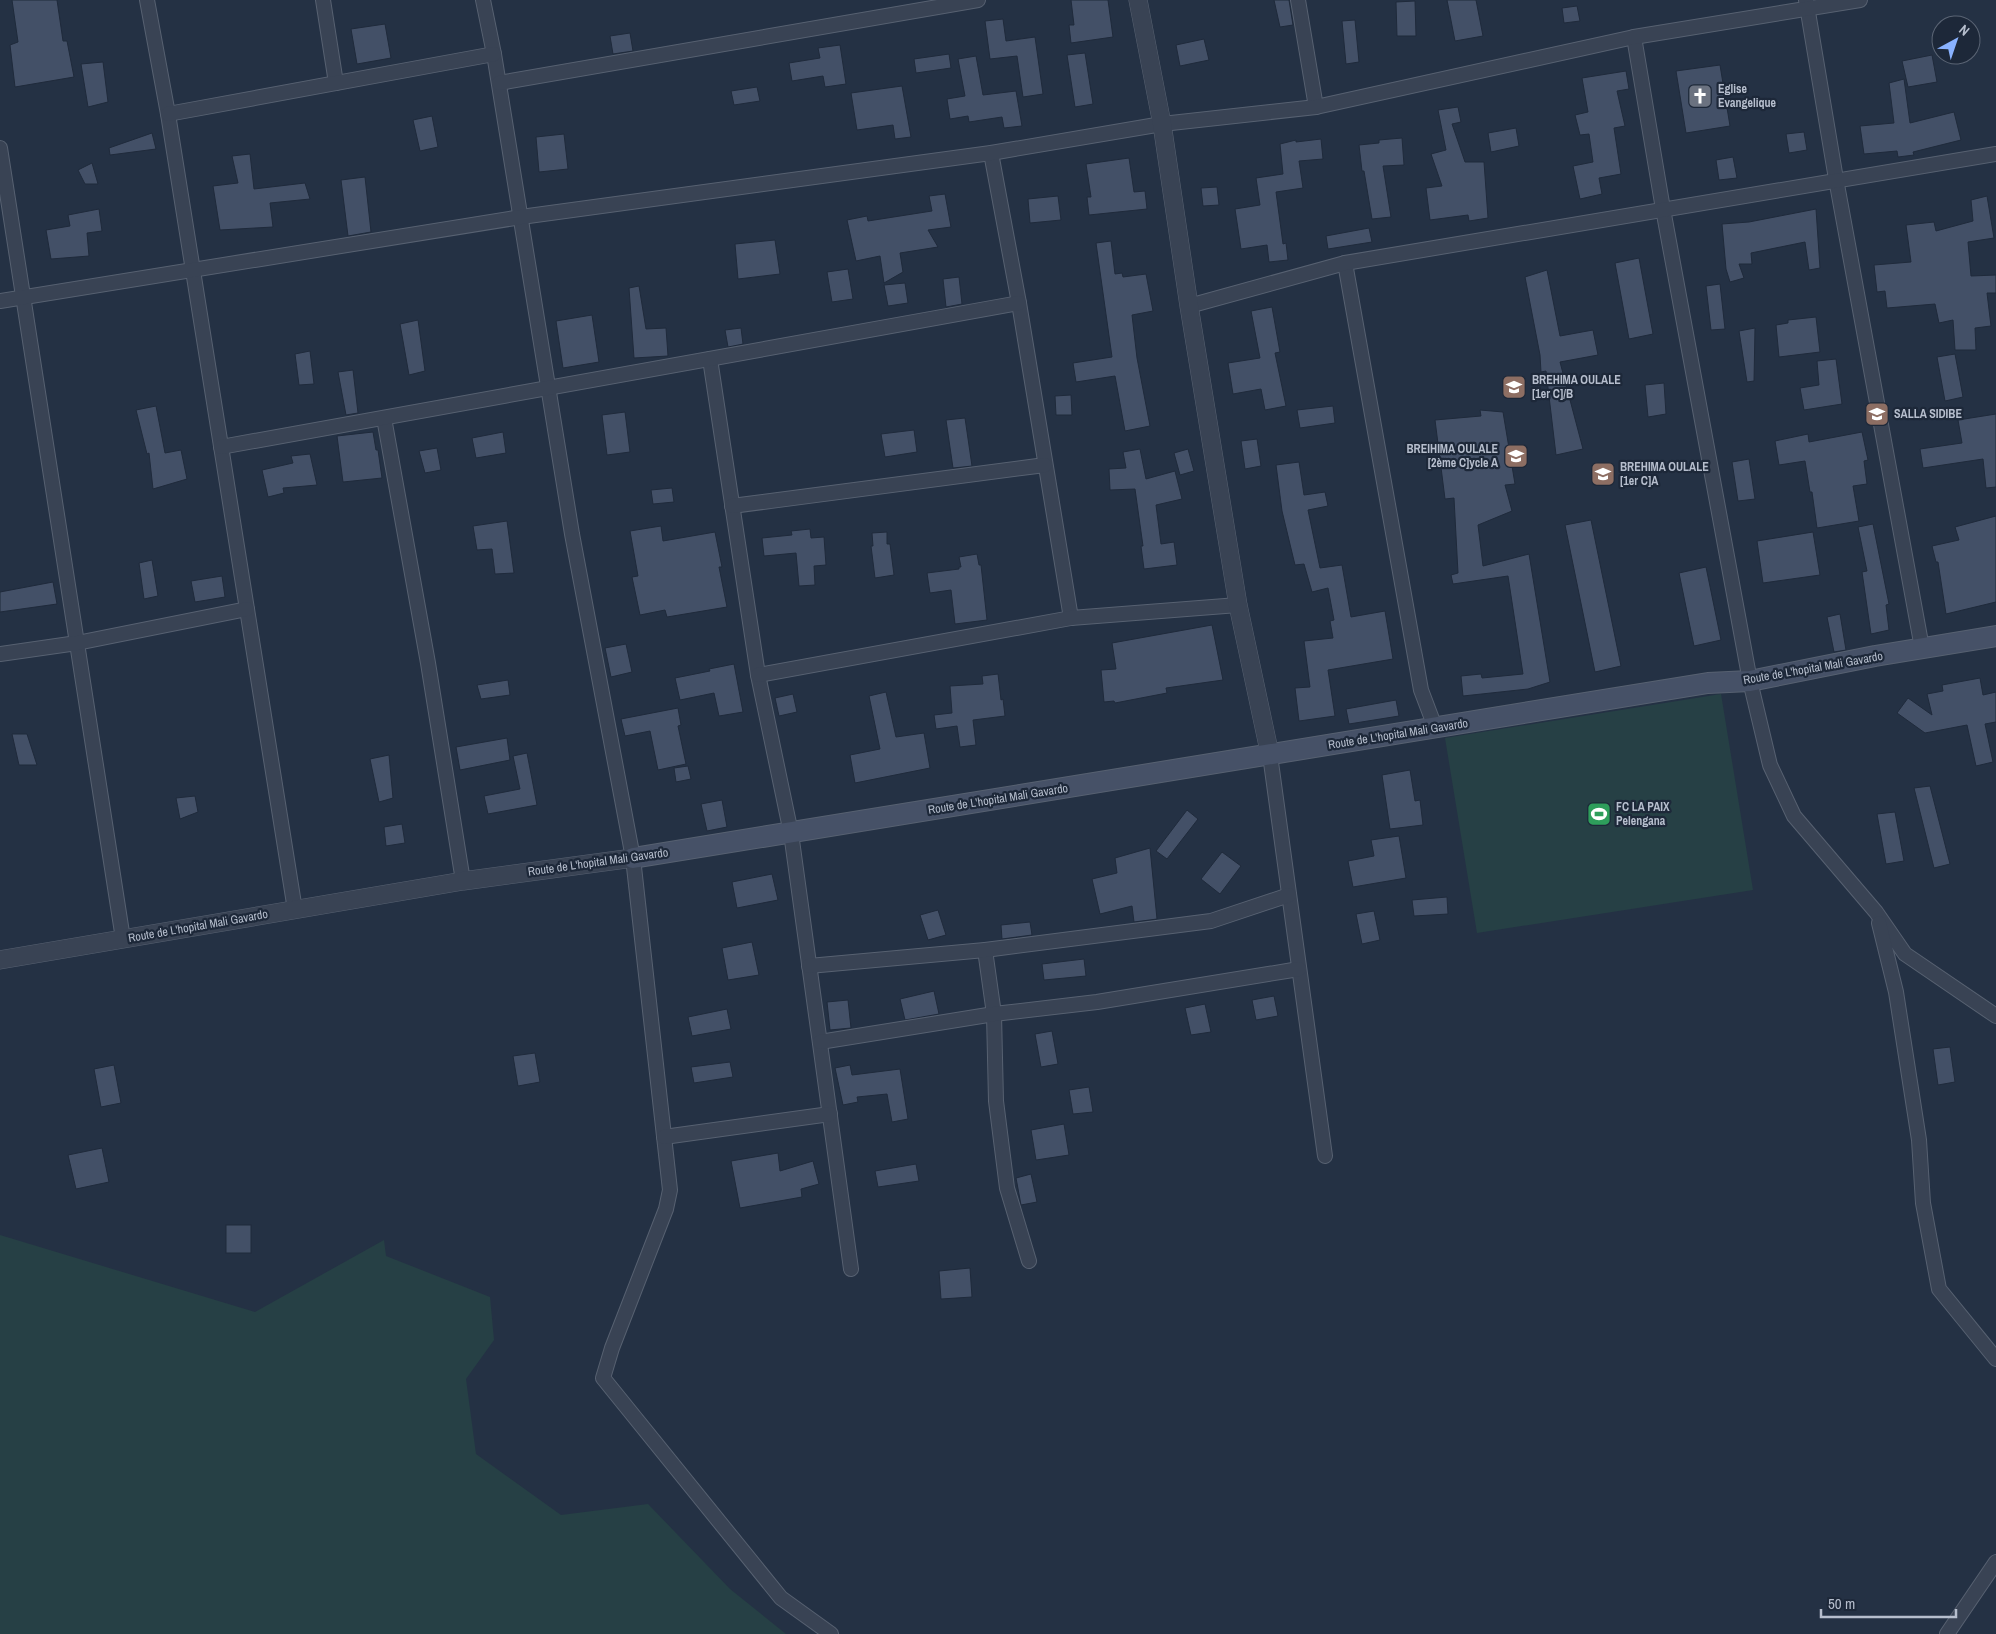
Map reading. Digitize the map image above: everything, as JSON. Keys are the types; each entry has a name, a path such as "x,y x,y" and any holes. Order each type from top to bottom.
{"main road":[{"name":"Route de L'hopital Mali Gavardo","path":"633,858 1708,683 1750,681 1922,648 1996,636"}],"street":[{"path":"147,0 168,114 295,910"},
{"path":"323,0 336,83"},
{"path":"483,0 499,83 572,534 633,858 670,1190 666,1209 612,1348 604,1378 781,1598 831,1634"},
{"path":"1138,0 1162,124 1189,306 1238,605 1270,755 1324,1156"},
{"path":"1298,0 1316,106"},
{"path":"0,301 521,217 991,153 1162,124 1316,106 1634,37 1807,4 1860,0"},
{"path":"499,83 973,1"},
{"path":"1807,4 1836,179 1922,648"},
{"path":"1634,37 1662,209 1750,681 1770,765 1794,816 1876,912 1905,954 1996,1016"},
{"path":"168,114 494,54"},
{"path":"0,148 124,939"},
{"path":"991,153 1071,618"},
{"path":"1189,306 1345,262 1836,179 1996,154"},
{"path":"1345,262 1421,690 1436,728"},
{"path":"221,447 1018,303"},
{"path":"710,359 758,675 791,833 851,1269"},
{"path":"384,418 428,663 463,881"},
{"path":"732,506 1045,465"},
{"path":"758,675 1071,618 1238,605"},
{"path":"0,654 77,643 247,610"},
{"name":"Route de L'hopital Mali Gavardo","path":"0,960 463,881 633,858"},
{"path":"810,966 985,950 1211,921 1289,895"},
{"path":"1876,912 1896,992 1918,1140 1923,1203 1939,1289 1996,1359"},
{"path":"985,950 994,1014 996,1101 1008,1188 1029,1261"},
{"path":"820,1042 994,1014 1097,1002 1299,969"},
{"path":"664,1137 830,1114"},
{"path":"1947,1634 1996,1562"}],"green space":[{"name":"FC LA PAIX Pelengana","path":"1721,694 1753,890 1477,933 1445,738"},
{"path":"0,1235 255,1312 384,1240 386,1256 490,1297 494,1340 466,1379 476,1454 561,1515 648,1504 730,1589 786,1634 0,1634"}],"building":[{"path":"12,0 57,0 63,41 67,41 74,77 15,87 10,45 18,42"},
{"path":"1071,0 1108,0 1113,37 1071,43 1069,25 1074,25"},
{"path":"1274,0 1289,0 1293,25 1280,27"},
{"path":"1447,0 1476,0 1483,36 1455,41"},
{"path":"1415,1 1416,36 1397,36 1396,2"},
{"path":"1577,6 1580,21 1564,23 1562,8"},
{"path":"1003,19 1006,41 1035,37 1043,94 1023,97 1017,56 990,59 985,21"},
{"path":"1355,20 1359,62 1346,64 1342,21"},
{"path":"385,24 391,58 357,64 351,29"},
{"path":"630,33 633,51 613,54 610,36"},
{"path":"1204,39 1209,60 1180,66 1176,45"},
{"path":"840,45 846,84 825,87 823,76 792,81 789,63 820,58 818,48"},
{"path":"1085,53 1093,104 1075,107 1067,55"},
{"path":"949,54 951,68 916,73 914,59"},
{"path":"1931,55 1931,65 1934,65 1937,82 1908,87 1902,61"},
{"path":"976,56 983,95 1016,91 1022,126 1004,128 1002,117 969,122 968,116 950,119 947,99 965,96 958,59"},
{"path":"103,62 108,102 88,107 81,64"},
{"path":"1720,65 1730,126 1686,133 1676,71"},
{"path":"1626,71 1629,89 1617,91 1625,126 1614,128 1621,174 1599,178 1602,194 1580,199 1573,166 1593,162 1589,134 1580,135 1575,115 1588,112 1582,78"},
{"path":"1904,79 1910,123 1954,112 1961,140 1913,152 1914,155 1898,157 1897,151 1864,154 1860,126 1894,123 1889,83"},
{"path":"902,86 911,137 895,139 893,125 857,130 851,93"},
{"path":"757,87 760,101 734,105 731,91"},
{"path":"1458,107 1461,122 1452,124 1465,162 1484,162 1488,218 1469,221 1468,215 1430,220 1426,188 1442,186 1431,154 1446,150 1438,110"},
{"path":"432,116 438,147 420,151 413,120"},
{"path":"1516,128 1519,146 1491,152 1488,133"},
{"path":"1804,132 1807,150 1789,153 1786,134"},
{"path":"152,133 156,149 110,155 109,148"},
{"path":"564,134 568,169 539,172 536,137"},
{"path":"1402,138 1404,165 1383,166 1391,217 1372,219 1364,171 1362,171 1359,145 1379,143 1379,140"},
{"path":"1321,139 1323,159 1299,161 1303,188 1276,192 1283,244 1286,243 1288,260 1269,262 1267,245 1241,249 1235,209 1260,205 1256,178 1283,174 1280,144 1296,140 1296,142"},
{"path":"250,154 254,189 305,183 310,199 270,203 273,227 220,230 213,186 238,183 232,156"},
{"path":"1733,157 1737,178 1719,180 1716,160"},
{"path":"1129,158 1134,192 1145,191 1147,209 1089,215 1087,197 1091,197 1086,164"},
{"path":"92,163 98,184 85,184 78,170"},
{"path":"365,177 371,232 348,236 341,180"},
{"path":"1217,187 1219,205 1203,206 1201,188"},
{"path":"945,194 951,227 928,230 938,247 900,253 903,272 884,283 880,256 856,261 847,220 867,216 868,221 932,211 929,196"},
{"path":"1058,196 1061,220 1030,223 1028,199"},
{"path":"1987,196 1994,238 1968,242 1971,276 1996,275 1996,293 1987,293 1991,326 1975,328 1976,350 1955,350 1953,320 1939,323 1935,304 1887,308 1885,291 1877,292 1874,265 1911,262 1906,225 1934,222 1936,231 1973,221 1971,200"},
{"path":"99,209 102,231 87,233 89,256 51,259 46,230 70,226 68,215"},
{"path":"1816,209 1820,268 1809,270 1805,242 1751,253 1752,264 1739,264 1744,278 1730,282 1726,269 1722,224 1749,222"},
{"path":"1369,228 1372,242 1328,249 1326,236"},
{"path":"775,240 780,274 738,279 735,244"},
{"path":"1111,241 1115,274 1122,273 1123,277 1146,274 1153,311 1132,315 1137,358 1150,426 1125,431 1115,376 1076,382 1073,363 1112,357 1096,243"},
{"path":"1639,258 1653,334 1629,339 1615,263"},
{"path":"848,269 853,299 832,302 827,272"},
{"path":"1547,270 1560,336 1593,330 1598,355 1560,362 1583,449 1556,455 1546,371 1541,372 1540,355 1525,277"},
{"path":"959,277 962,304 946,307 943,279"},
{"path":"905,283 908,303 888,306 884,285"},
{"path":"1720,284 1725,329 1711,330 1706,286"},
{"path":"639,286 646,329 666,328 668,356 634,358 629,288"},
{"path":"1272,307 1280,352 1275,353 1286,406 1265,410 1261,389 1233,394 1228,363 1260,358 1251,311"},
{"path":"592,315 599,362 563,368 556,321"},
{"path":"1816,317 1820,352 1779,357 1776,325 1788,323 1788,320"},
{"path":"418,320 425,371 409,375 400,324"},
{"path":"741,328 743,344 728,347 725,330"},
{"path":"1755,328 1754,381 1747,382 1739,331"},
{"path":"310,351 314,384 299,385 295,354"},
{"path":"1955,354 1963,397 1945,401 1937,357"},
{"path":"1836,359 1842,404 1804,410 1800,388 1819,385 1817,361"},
{"path":"353,370 358,413 346,415 338,372"},
{"path":"1664,383 1666,414 1648,417 1645,385"},
{"path":"1071,395 1072,415 1056,415 1055,396"},
{"path":"156,406 165,453 181,450 187,479 153,489 149,453 147,454 136,410"},
{"path":"1333,406 1335,423 1300,428 1297,410"},
{"path":"1480,410 1503,412 1515,484 1505,485 1512,511 1478,525 1483,566 1529,554 1550,682 1528,689 1463,696 1461,676 1481,674 1482,678 1523,674 1508,576 1453,584 1451,575 1458,573 1454,498 1445,499 1435,420 1481,416"},
{"path":"625,412 630,452 607,455 602,415"},
{"path":"1996,414 1996,487 1986,488 1983,459 1923,468 1920,449 1962,443 1958,420"},
{"path":"965,418 972,466 953,468 946,420"},
{"path":"914,430 917,452 885,457 881,434"},
{"path":"373,432 382,478 343,482 337,436"},
{"path":"503,432 506,453 476,458 472,438"},
{"path":"1862,432 1868,460 1864,461 1867,484 1853,486 1859,521 1817,528 1805,461 1779,465 1775,441 1808,434 1809,442"},
{"path":"1257,439 1261,466 1245,469 1241,441"},
{"path":"437,448 441,470 425,473 419,451"},
{"path":"1140,449 1146,479 1175,471 1182,499 1156,505 1161,544 1174,542 1177,565 1144,569 1141,546 1143,546 1135,489 1110,490 1109,469 1126,468 1123,452"},
{"path":"1188,449 1194,471 1180,475 1174,453"},
{"path":"310,454 317,485 283,488 284,493 268,497 262,470 293,463 291,456"},
{"path":"1749,459 1755,499 1738,501 1732,462"},
{"path":"1299,462 1304,495 1325,492 1328,506 1308,510 1320,568 1342,565 1351,617 1385,611 1393,659 1328,670 1335,716 1299,721 1295,688 1310,687 1304,641 1333,638 1330,621 1334,620 1328,588 1312,592 1304,564 1295,565 1282,511 1276,465"},
{"path":"672,488 674,502 653,504 651,490"},
{"path":"1996,516 1996,602 1946,614 1938,562 1936,562 1932,546 1959,540 1955,527"},
{"path":"1591,520 1621,666 1595,672 1565,525"},
{"path":"507,521 514,573 495,574 492,549 477,550 473,526"},
{"path":"1873,524 1889,604 1886,605 1889,630 1871,634 1862,572 1867,571 1858,527"},
{"path":"661,526 663,541 715,532 722,567 719,567 727,607 667,617 665,610 640,615 632,577 638,576 630,531"},
{"path":"810,529 811,538 824,537 826,565 814,566 815,585 799,586 796,553 764,556 762,538 792,535 791,531"},
{"path":"887,532 887,544 890,544 894,575 875,578 871,546 873,546 872,533"},
{"path":"1813,532 1820,575 1763,583 1757,541"},
{"path":"977,554 979,565 981,565 987,620 955,624 951,590 930,593 927,573 959,569 961,567 959,557"},
{"path":"152,560 158,596 144,599 139,563"},
{"path":"1706,567 1721,640 1694,646 1679,573"},
{"path":"222,576 225,597 195,602 191,581"},
{"path":"53,582 57,604 0,612 0,592"},
{"path":"1840,614 1846,650 1834,652 1827,617"},
{"path":"1212,625 1223,680 1166,688 1167,693 1115,703 1114,701 1104,702 1101,670 1116,669 1112,643"},
{"path":"626,644 632,672 611,677 605,648"},
{"path":"734,664 743,712 719,716 714,693 680,700 675,678"},
{"path":"998,674 1005,716 973,720 976,745 960,747 957,726 936,729 934,715 952,713 950,686 983,684 982,676"},
{"path":"1980,678 1983,695 1996,692 1996,722 1985,724 1993,762 1976,766 1967,725 1925,733 1897,713 1908,698 1932,715 1927,694 1943,691 1942,685"},
{"path":"508,680 510,695 481,699 477,685"},
{"path":"886,692 896,737 924,733 930,768 855,783 850,755 880,749 869,696"},
{"path":"793,694 797,712 779,716 775,698"},
{"path":"1396,700 1399,716 1349,724 1346,709"},
{"path":"678,708 681,725 678,726 686,764 658,770 650,731 625,736 621,719"},
{"path":"12,734 27,734 37,765 19,765"},
{"path":"507,738 510,760 460,770 456,747"},
{"path":"527,753 537,805 488,814 484,796 520,789 513,756"},
{"path":"389,755 393,798 379,802 370,759"},
{"path":"688,766 691,779 676,782 674,768"},
{"path":"1410,770 1415,801 1420,800 1423,825 1390,829 1382,775"},
{"path":"1930,786 1950,864 1934,868 1914,788"},
{"path":"195,796 198,812 180,819 176,798"},
{"path":"722,800 727,827 707,831 701,804"},
{"path":"1187,810 1198,819 1167,859 1156,851"},
{"path":"1895,812 1904,861 1886,864 1877,814"},
{"path":"402,824 405,843 386,846 384,827"},
{"path":"1399,836 1406,878 1353,887 1348,861 1374,856 1371,840"},
{"path":"1150,848 1157,919 1134,922 1132,906 1100,914 1092,879 1117,873 1115,858"},
{"path":"1222,852 1241,866 1220,894 1201,879"},
{"path":"772,874 778,900 737,908 732,882"},
{"path":"1447,897 1448,914 1414,916 1412,900"},
{"path":"938,910 946,935 928,940 920,915"},
{"path":"1374,911 1380,940 1362,944 1356,914"},
{"path":"1030,922 1032,935 1002,939 1001,925"},
{"path":"752,942 759,975 728,980 722,948"},
{"path":"1084,959 1086,976 1044,980 1042,964"},
{"path":"934,991 939,1014 905,1020 900,999"},
{"path":"1274,996 1278,1016 1256,1020 1252,1000"},
{"path":"848,1000 851,1028 830,1030 827,1002"},
{"path":"1205,1004 1211,1032 1191,1035 1185,1008"},
{"path":"727,1009 731,1029 692,1036 688,1017"},
{"path":"1052,1031 1058,1064 1041,1067 1035,1034"},
{"path":"1950,1047 1955,1082 1938,1085 1933,1049"},
{"path":"535,1053 540,1082 518,1086 513,1056"},
{"path":"730,1062 733,1077 694,1083 691,1067"},
{"path":"114,1065 121,1103 101,1107 94,1069"},
{"path":"850,1065 852,1075 900,1069 908,1119 892,1122 887,1094 857,1097 858,1102 843,1105 835,1068"},
{"path":"1089,1087 1093,1112 1073,1114 1069,1090"},
{"path":"1064,1124 1069,1155 1036,1160 1031,1130"},
{"path":"102,1148 109,1182 76,1189 68,1155"},
{"path":"778,1153 780,1171 813,1161 819,1184 801,1189 802,1197 740,1208 731,1161"},
{"path":"916,1164 919,1181 878,1187 875,1171"},
{"path":"1031,1174 1037,1202 1021,1205 1016,1178"},
{"path":"226,1225 251,1225 251,1253 226,1253"},
{"path":"970,1268 972,1297 941,1299 939,1271"}],"place":[{"name":"Eglise Evangelique","path":"1700,96"},
{"name":"BREHIMA OULALE [1er C]/B","path":"1514,387"},
{"name":"SALLA SIDIBE","path":"1877,414"},
{"name":"BREIHIMA OULALE [2ème C]ycle A","path":"1516,456"},
{"name":"BREHIMA OULALE [1er C]A","path":"1603,474"},
{"name":"FC LA PAIX Pelengana","path":"1599,814"}]}
